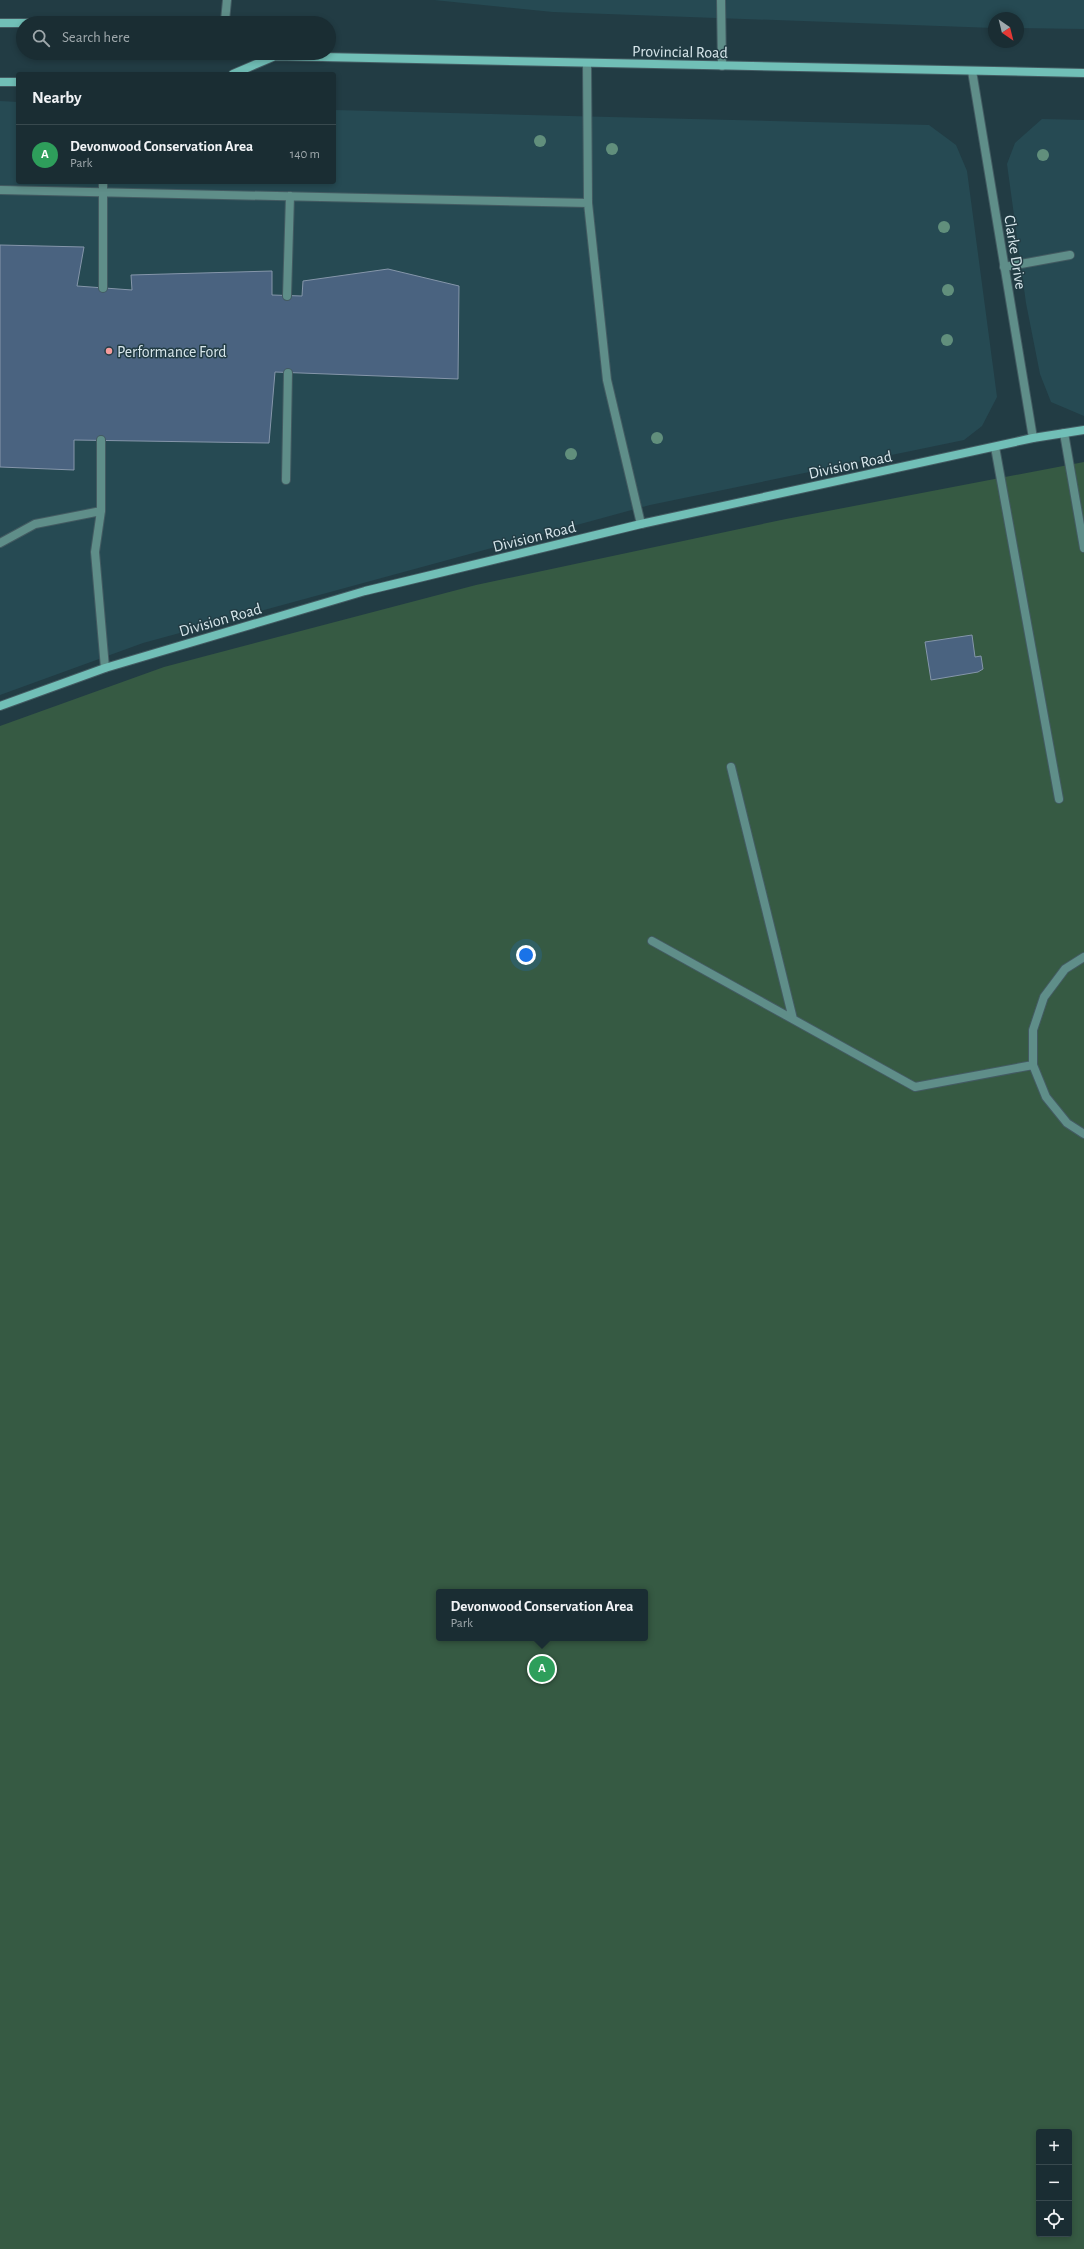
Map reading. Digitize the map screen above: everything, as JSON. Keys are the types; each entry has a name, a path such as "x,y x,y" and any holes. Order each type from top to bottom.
{"main road":[{"path":"0,23 16,23"},
{"name":"Provincial Road","path":"336,57 1084,73"},
{"name":"Provincial Road","path":"237,72 262,60"},
{"path":"0,82 16,82"},
{"name":"Division Road","path":"0,706 105,668 365,591 641,524 1033,438 1084,430"}],"street":[{"path":"227,0 227,16"},
{"path":"721,0 722,66"},
{"path":"587,63 588,203 607,380 641,524"},
{"name":"Clarke Drive","path":"972,71 1033,438"},
{"path":"103,184 103,288"},
{"path":"0,190 588,203"},
{"path":"287,296 290,196"},
{"path":"1004,267 1070,255"},
{"path":"286,480 288,373"},
{"path":"1064,433 1084,548"},
{"path":"101,440 101,511 95,552 105,668"},
{"path":"995,447 1059,799"},
{"path":"0,543 35,524 101,511"},
{"path":"731,767 793,1019"},
{"path":"652,941 915,1087 1033,1065"},
{"path":"1084,957 1065,969 1044,997 1033,1030 1033,1065 1046,1097 1067,1123 1084,1134"}],"shaded area":[{"path":"434,0 1084,0 1084,29 1024,28 1024,12 988,12 988,28 553,12"},
{"path":"0,101 16,102 16,184 336,184 336,110 929,125 956,145 967,171 997,397 982,426 964,440 650,505 143,643 0,695"},
{"path":"1042,119 1084,120 1084,416 1051,402 1040,374 1026,303 1007,164 1015,143"}],"green space":[{"path":"1084,462 1084,2249 0,2249 0,726 164,667 476,585 786,519"}],"building":[{"path":"0,245 84,247 77,286 132,290 131,275 272,271 272,295 302,296 303,281 388,269 459,286 458,379 275,372 269,443 74,440 74,470 0,467"},
{"path":"972,635 975,657 981,656 983,669 978,672 931,680 925,642"}],"place":[{"name":"Performance Ford","path":"109,351"},
{"name":"Devonwood Conservation Area","path":"542,1669"}]}
